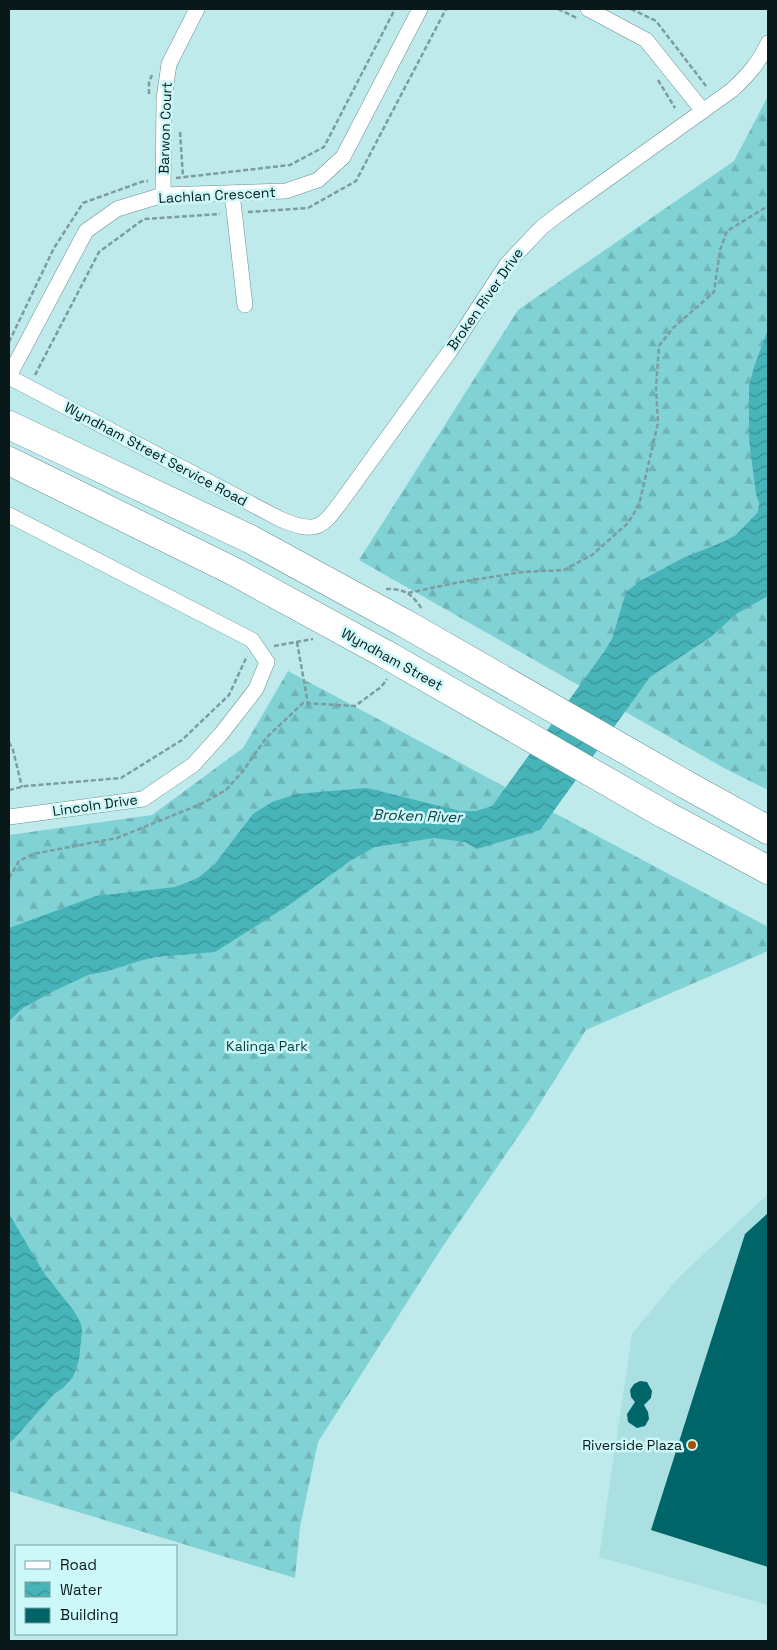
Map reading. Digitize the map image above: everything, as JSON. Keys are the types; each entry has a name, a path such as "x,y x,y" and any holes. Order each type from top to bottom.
{"highway":[{"path":"9,424 415,618 682,783 768,830"},
{"name":"Wyndham Street","path":"9,461 233,571 389,664 768,870"}],"street":[{"name":"Barwon Court","path":"163,195 164,99 169,64 197,9"},
{"name":"Lachlan Crescent","path":"9,391 9,378 86,231 118,208 163,195 286,191 318,180 343,157 420,9"},
{"path":"586,15 646,40 703,111"},
{"name":"Broken River Drive","path":"304,528 313,528 328,518 450,351 507,264 524,245 542,227 563,211 732,90 760,59 768,43"},
{"path":"232,193 245,304"},
{"name":"Wyndham Street Service Road","path":"9,378 271,515 294,526 304,528"},
{"path":"9,515 252,640 254,648"},
{"name":"Lincoln Drive","path":"9,817 143,799 193,765 221,734 256,689 267,662 254,648"}],"path":[{"path":"9,342 54,248 83,203 141,182 290,166 324,146 396,9"},
{"path":"558,9 586,15"},
{"path":"630,9 656,22 706,86"},
{"path":"654,74 675,108"},
{"path":"179,123 183,177"},
{"path":"380,589 399,588 408,593 522,572 564,570 592,554 628,522 639,505 658,423 656,388 659,346 673,328 714,292 720,250 727,230 768,206"},
{"path":"408,593 415,618"},
{"path":"9,790 22,787 122,778 182,740 229,696 254,648 317,638"},
{"path":"297,642 308,704"},
{"path":"9,878 19,861 33,854 117,838 201,804 226,790 243,771 266,738 303,703 355,706 381,687 389,664"},
{"path":"9,742 13,750 22,787"}],"shaded area":[{"name":"Riverside Plaza","path":"768,1194 768,1605 599,1557 632,1334 678,1278"}],"green space":[{"path":"768,96 768,790 724,768 359,560 518,310 734,161"},
{"name":"Kalinga Park","path":"288,671 768,927 768,951 586,1030 530,1119 443,1246 318,1442 300,1527 295,1578 9,1491 9,835 152,815 243,748"}],"water":[{"name":"Broken River","path":"768,329 768,596 736,614 712,636 650,677 540,830 477,849 465,842 434,838 375,847 350,861 292,903 215,952 156,957 88,975 23,1008 9,1021 9,928 96,896 175,887 198,878 214,865 253,814 272,802 296,794 367,788 460,811 476,811 492,806 604,652 612,639 626,592 642,580 685,557 736,535 758,512 759,503 756,494 749,440 749,386"},
{"path":"9,1214 44,1273 74,1311 81,1324 82,1331 79,1360 73,1377 63,1388 54,1394 13,1440 9,1442"}],"building":[{"path":"768,1213 768,1567 651,1530 745,1234"},
{"path":"640,1381 647,1382 652,1391 651,1398 644,1405 649,1419 645,1426 637,1428 628,1422 627,1414 635,1402 631,1397 630,1390 634,1384"}],"place":[{"name":"Riverside Plaza","path":"692,1445"}]}
